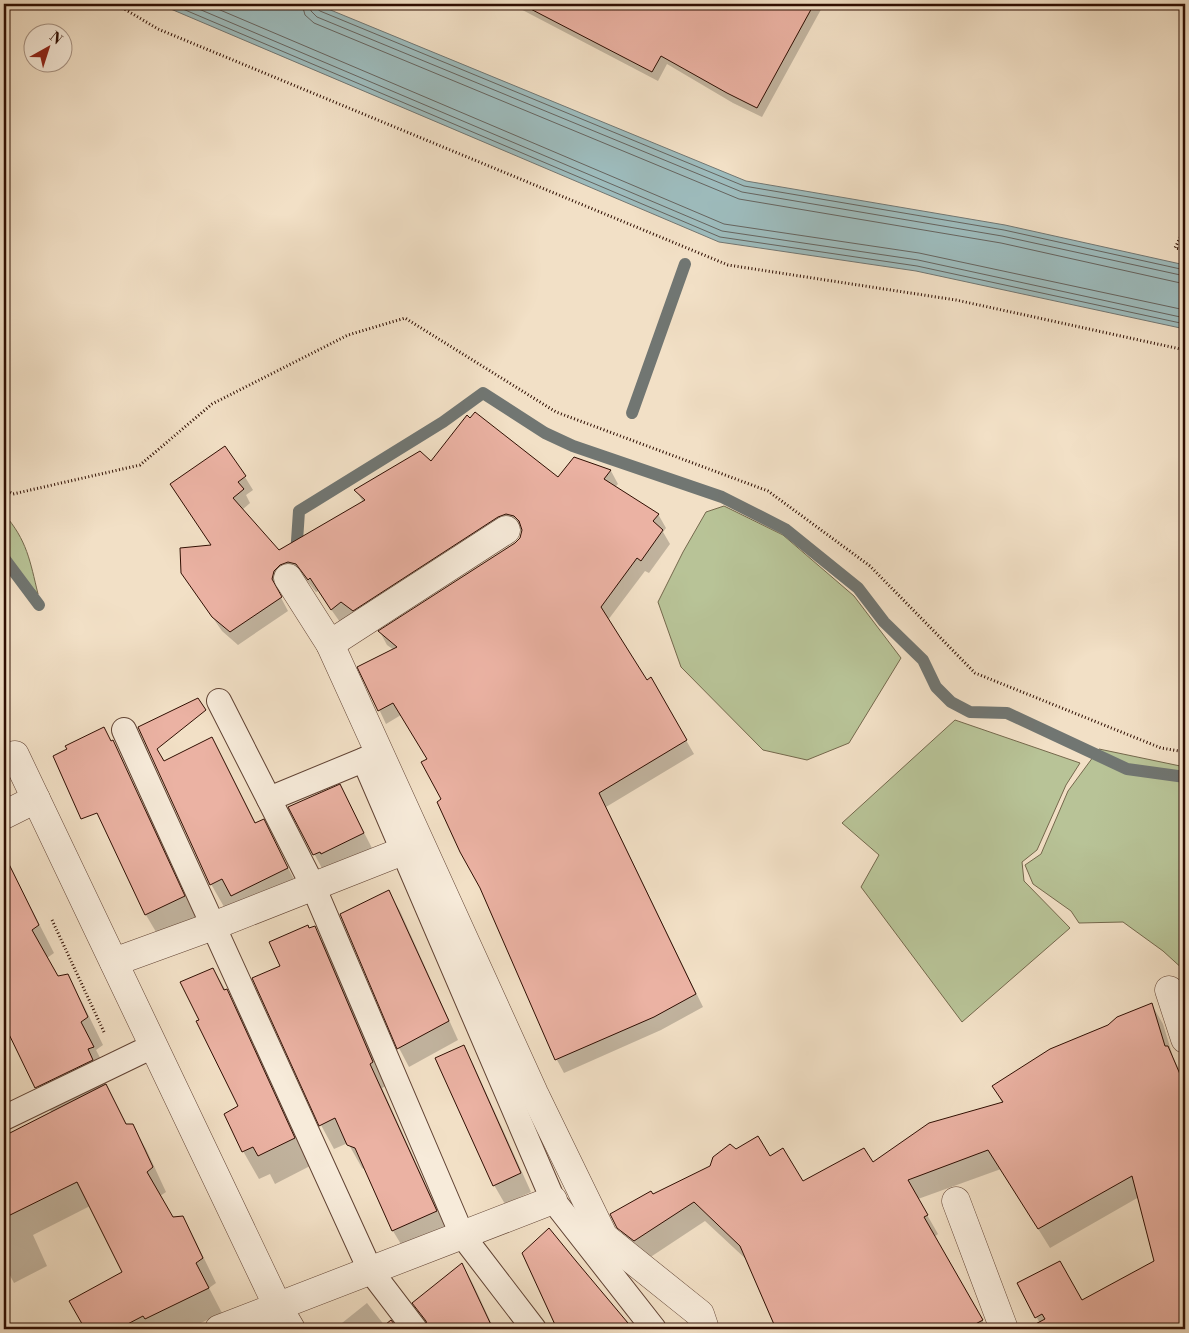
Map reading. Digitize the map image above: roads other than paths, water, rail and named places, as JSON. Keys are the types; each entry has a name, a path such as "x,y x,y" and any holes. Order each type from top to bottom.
{"street":[{"path":"330,644 506,530"},
{"path":"288,578 330,644 372,757 604,1237 700,1314 705,1329"},
{"path":"15,754 284,1318"},
{"path":"4,815 36,799"},
{"path":"114,962 213,926 403,851"},
{"path":"1169,990 1185,1039"},
{"path":"219,1329 284,1318 370,1270 553,1200"},
{"path":"956,1201 1004,1329"},
{"path":"591,1248 692,1329"}],"lane":[{"path":"218,701 313,886 462,1235 534,1329"},
{"path":"124,730 370,1270 415,1329"},
{"path":"269,799 372,757 403,851 553,1200 654,1329"},
{"path":"4,1118 153,1046"}],"water":[{"path":"159,4 316,4 746,181 1005,225 1185,265 1185,329 916,271 719,242"}],"waterway":[{"path":"632,413 685,264"},
{"path":"296,556 299,511 443,422 483,393 545,433 573,446 722,497 785,529 858,588 884,622 923,660 936,687 951,702 970,712 1007,713 1127,769 1185,777"},
{"path":"4,558 39,605"}]}
